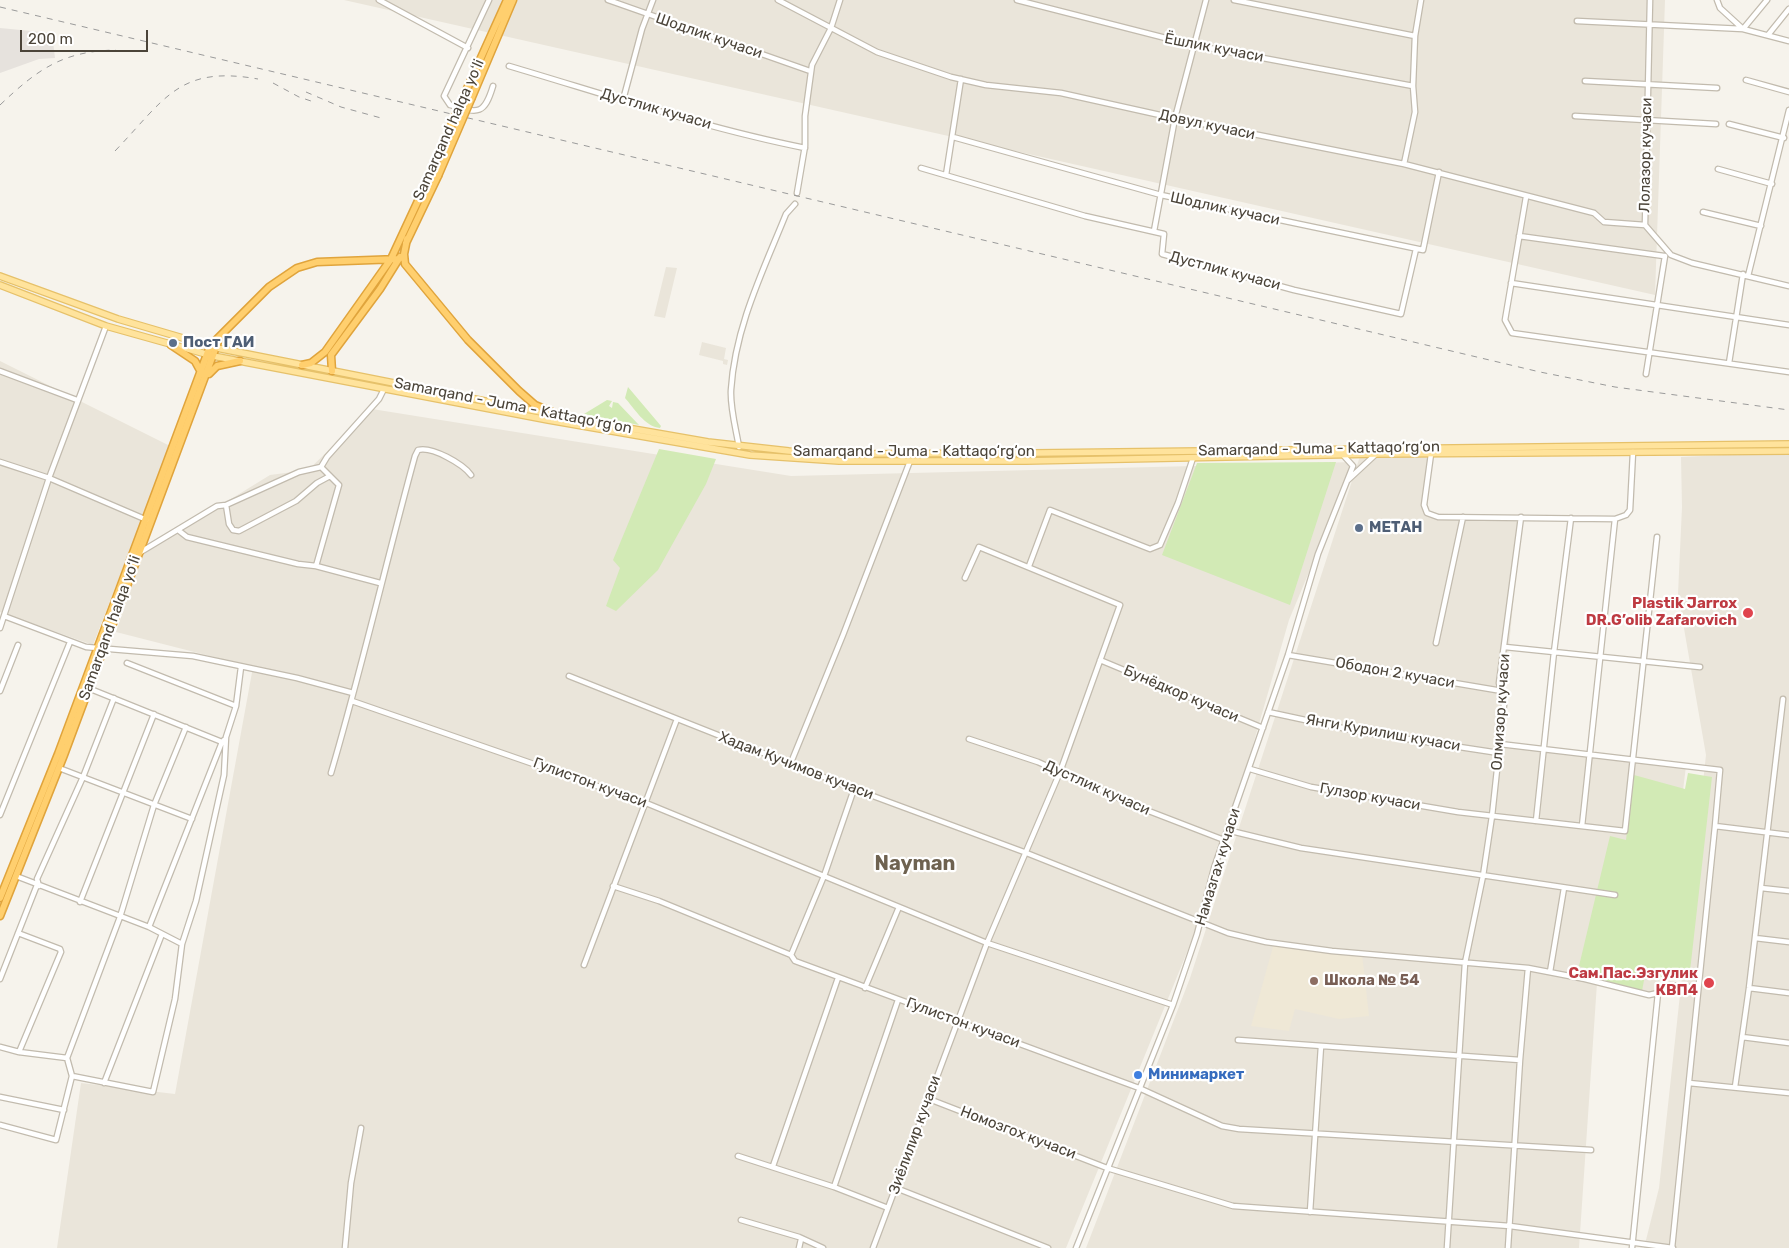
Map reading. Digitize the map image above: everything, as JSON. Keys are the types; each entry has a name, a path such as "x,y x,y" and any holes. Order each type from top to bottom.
{"highway":[{"name":"Samarqand halqa yoʻli","path":"302,365 311,363 325,352 408,240 465,93 507,0"},
{"name":"Samarqand halqa yoʻli","path":"332,371 331,355 369,305 395,259 396,249 472,97 513,0"},
{"path":"408,240 404,254 405,264 455,325 527,398 558,415"},
{"path":"375,260 389,257 396,249"},
{"name":"Samarqand halqa yoʻli","path":"0,916 59,768 88,688 99,649 213,347 269,288 297,268 317,262 395,259"},
{"path":"171,345 195,361 203,375 217,366 240,361"},
{"name":"Samarqand halqa yoʻli","path":"0,898 137,554 148,520"}],"main road":[{"name":"Samarqand - Juma - Kattaqo‘rg‘on","path":"0,276 118,319 213,347 558,415 739,447 838,454 1616,449 1633,452 1789,451"},
{"name":"Samarqand - Juma - Kattaqo‘rg‘on","path":"0,285 106,326 210,355 384,389 750,455 838,461 1152,459 1431,454 1789,444"},
{"path":"1151,451 1152,459"},
{"path":"981,452 981,460"}],"street":[{"path":"378,0 468,48"},
{"path":"489,0 468,48 446,88 444,96 447,103 471,111 480,110 488,104 493,86"},
{"name":"Шодлик кучаси","path":"608,0 810,71"},
{"path":"623,100 642,29 653,0"},
{"name":"Довул кучаси","path":"778,0 877,52 986,86 1061,93 1404,164 1594,213 1604,222 1644,225"},
{"path":"797,193 805,148 805,116 810,71 816,53 831,28 840,0"},
{"name":"Ёшлик кучаси","path":"1017,0 1193,45 1413,86"},
{"path":"922,168 1085,216 1154,231 1175,118 1206,0"},
{"path":"1234,0 1415,36"},
{"path":"1404,164 1415,112 1413,86 1415,36 1421,0"},
{"name":"Лолазор кучаси","path":"1644,225 1650,0"},
{"path":"1717,0 1720,8 1743,29"},
{"path":"1743,29 1767,0"},
{"path":"1768,36 1789,9"},
{"path":"1576,21 1743,29 1789,41"},
{"name":"Дустлик кучаси","path":"509,66 769,141 805,148"},
{"path":"946,175 960,79"},
{"path":"1746,80 1789,92"},
{"name":"Лолазор кучаси","path":"1585,81 1717,88"},
{"path":"1729,363 1736,316 1784,138 1789,110"},
{"path":"1575,116 1716,124"},
{"path":"1729,124 1784,138"},
{"name":"Шодлик кучаси","path":"953,137 1161,195 1416,249"},
{"path":"1718,169 1772,184"},
{"path":"1416,249 1422,250 1439,172"},
{"path":"1526,197 1505,320 1512,333 1789,372"},
{"path":"739,447 731,392 737,345 748,308 782,223 794,204"},
{"path":"1703,212 1761,226"},
{"path":"1644,225 1671,255 1692,263 1789,286"},
{"name":"Дустлик кучаси","path":"1154,231 1164,234 1162,254 1294,290 1400,314 1416,249"},
{"path":"1519,236 1664,256 1671,255"},
{"path":"1646,374 1664,256"},
{"path":"1511,283 1789,325"},
{"path":"0,628 49,478 106,326"},
{"path":"0,371 77,400"},
{"path":"137,554 217,506 226,505 299,472 321,467 327,457 379,399 384,389"},
{"path":"331,773 352,701 380,584 418,450 422,449 452,459 466,468 471,475"},
{"path":"1431,454 1424,505 1427,513 1438,517 1615,519 1626,515 1632,501 1633,452"},
{"path":"1347,481 1376,454"},
{"path":"1343,455 1352,466 1347,481"},
{"path":"965,578 979,547 1029,566 1050,510 1150,549 1156,548 1160,545 1178,503 1193,458"},
{"path":"790,765 843,635 910,461"},
{"path":"0,462 49,478 148,520"},
{"path":"316,566 339,485 321,467"},
{"path":"226,505 229,524 233,530 238,532 296,501 317,483 330,476"},
{"name":"Намазгах кучаси","path":"1076,1248 1172,1005 1200,923 1227,830 1250,769 1288,654 1318,554 1347,481"},
{"path":"1436,643 1462,517"},
{"name":"Олмизор кучаси","path":"1447,1248 1464,963 1484,876 1492,816 1504,705 1499,683 1521,517"},
{"path":"1536,821 1554,652 1571,518"},
{"path":"1582,826 1588,754 1601,657 1615,519"},
{"path":"178,530 187,537 298,564 316,566 380,584"},
{"path":"1634,760 1657,536"},
{"name":"Зиёлилир кучаси","path":"873,1248 987,943 1024,852 1060,772 1120,605 1029,566"},
{"path":"4,616 70,642 99,649 193,656 298,678 353,693"},
{"path":"0,815 2,804 70,642"},
{"path":"0,691 18,645"},
{"path":"1505,647 1700,667"},
{"name":"Ободон 2 кучаси","path":"1288,654 1502,691"},
{"name":"Бунёдкор кучаси","path":"1100,660 1262,728"},
{"path":"126,663 236,706"},
{"path":"72,1076 152,1092 175,999 182,944 196,901 224,775 226,737 236,706 241,667"},
{"name":"Хадам Кучимов кучаси","path":"569,676 790,765 1024,852 1228,934 1266,942 1528,968 1585,979 1626,991 1648,995 1658,993 1670,985 1698,988"},
{"path":"88,688 222,742"},
{"path":"0,979 38,886 38,879 83,777 114,698"},
{"path":"1734,1087 1749,988 1783,698"},
{"name":"Гулистон кучаси","path":"352,701 646,803 987,943 1172,1005"},
{"name":"Янги Курилиш кучаси","path":"1268,712 1361,732 1499,753"},
{"path":"80,902 154,714"},
{"path":"584,965 677,719"},
{"path":"0,1125 56,1140 72,1076 67,1058 120,917 154,805 186,727"},
{"path":"149,927 222,742 226,737"},
{"name":"Дустлик кучаси","path":"969,739 1060,772 1141,808 1224,840"},
{"path":"1500,744 1720,770 1672,1248"},
{"name":"Гулзор кучаси","path":"1250,769 1311,787 1458,812 1626,830 1634,760"},
{"path":"59,768 192,818"},
{"path":"792,955 824,876 854,790"},
{"path":"1714,826 1789,835"},
{"path":"1227,830 1301,848 1615,895"},
{"path":"16,876 149,927 182,944"},
{"name":"Гулистон кучаси","path":"613,886 659,901 792,955 795,962 1139,1088 1222,1126 1314,1134 1591,1150"},
{"path":"1550,972 1564,888"},
{"path":"1761,888 1789,891"},
{"path":"865,988 899,907"},
{"path":"18,933 61,950 19,1052"},
{"path":"104,1083 162,934"},
{"path":"1755,938 1789,942"},
{"path":"1508,1248 1528,968"},
{"path":"773,1166 838,978"},
{"path":"1749,988 1789,993"},
{"path":"1633,1245 1658,993"},
{"path":"834,1188 898,1000"},
{"path":"1742,1037 1789,1043"},
{"path":"1238,1040 1520,1060"},
{"path":"1310,1212 1321,1046"},
{"path":"0,1047 19,1052 67,1058"},
{"path":"1689,1083 1789,1093"},
{"path":"0,1097 64,1110"},
{"name":"Номозгох кучаси","path":"929,1099 1107,1168 1233,1206 1510,1226 1633,1245 1672,1248"},
{"path":"345,1248 351,1182 361,1128"},
{"path":"738,1156 773,1166 888,1208"},
{"path":"896,1188 1048,1248"},
{"path":"740,1220 801,1238 824,1248"},
{"path":"799,1248 801,1238"}],"shaded area":[{"path":"344,0 1665,0 1655,295"},
{"path":"0,28 52,33 55,58 39,59 0,73"},
{"path":"666,267 677,268 665,318 654,316"},
{"path":"702,342 726,348 724,359 728,360 727,365 723,364 723,361 699,355"},
{"path":"0,361 170,446 93,645 0,612"},
{"name":"Nayman","path":"372,409 791,476 1355,462 1289,620 1224,845 1192,940 1066,1248 57,1248 81,1083 175,1094 253,667 116,632 141,559 145,552 270,475 308,470"},
{"path":"1432,449 1427,513 1521,517 1500,744 1686,766 1658,993 1649,995 1597,983 1579,1248 1086,1248 1190,978 1362,450"},
{"path":"1789,452 1789,1248 1644,1248 1659,1188 1706,755 1678,594 1682,507 1681,457"},
{"name":"Школа № 54","path":"1274,943 1362,954 1369,1016 1339,1019 1295,1009 1289,1031 1251,1026"}],"green space":[{"path":"628,387 661,426 660,428 645,421 625,398"},
{"path":"607,400 612,401 609,406 612,408 613,402 618,403 639,425 584,414"},
{"path":"659,449 716,459 706,484 658,570 616,611 606,606 620,568 613,560"},
{"path":"1336,462 1290,605 1162,555 1197,463"},
{"path":"1688,773 1712,777 1689,980 1645,975 1642,991 1591,978 1590,971 1579,966 1610,836 1626,840 1634,775 1685,789"}],"railway":[{"path":"0,7 1540,372 1615,387 1789,410"},
{"path":"0,105 26,82 52,65 80,54 116,50"},
{"path":"115,151 161,102 176,90 191,82 209,77 231,76 258,79"},
{"path":"273,83 299,97 314,102"},
{"path":"306,92 341,107 381,118"}],"place":[{"name":"Пост ГАИ","path":"173,343"},
{"name":"МЕТАН","path":"1359,528"},
{"name":"Plastik Jarrox DR.G’olib Zafarovich","path":"1748,613"},
{"name":"Школа № 54","path":"1314,981"},
{"name":"Сам.Пас.Эзгулик КВП4","path":"1709,983"},
{"name":"Минимаркет","path":"1138,1075"}],"district":[{"name":"Nayman","path":"915,864"}]}
